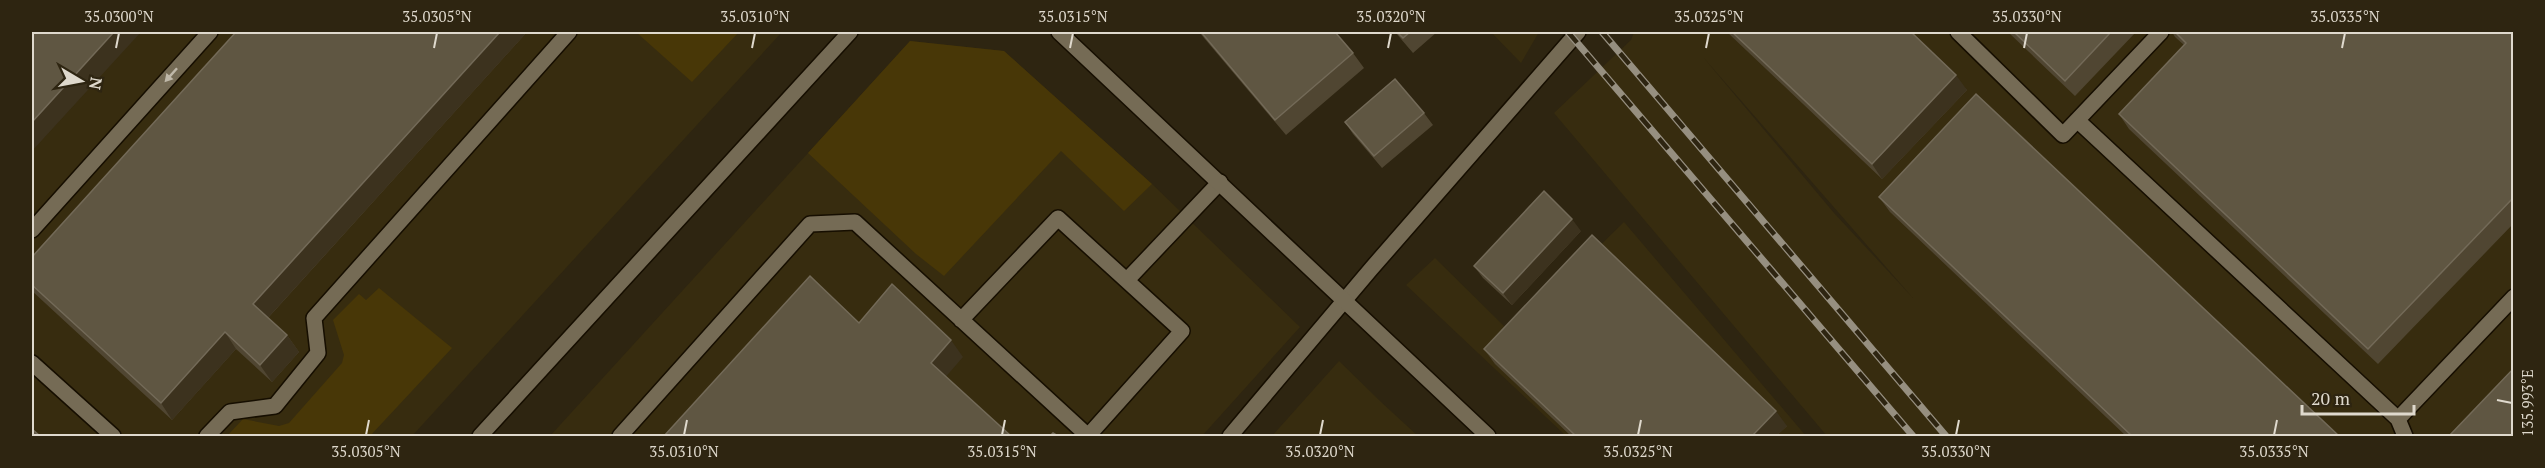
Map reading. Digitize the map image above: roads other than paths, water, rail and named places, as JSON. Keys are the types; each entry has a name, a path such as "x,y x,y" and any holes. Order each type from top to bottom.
{"street":[{"path":"32,230 210,32"},
{"path":"207,436 230,411 275,406 318,353 314,318 569,32"},
{"path":"480,436 850,32"},
{"path":"1059,32 1488,436"},
{"path":"1230,436 1345,299 1578,32"},
{"path":"1958,32 2062,135 2161,32"},
{"path":"2077,120 2398,419 2405,436"},
{"path":"1127,280 1220,182"},
{"path":"620,436 810,224 855,222 961,320 1088,436 1182,331 1058,218 961,320"},
{"path":"2398,419 2514,297"},
{"path":"32,363 113,436"}],"railway":[{"path":"1568,32 1913,436"},
{"path":"1602,32 1946,436"}]}
